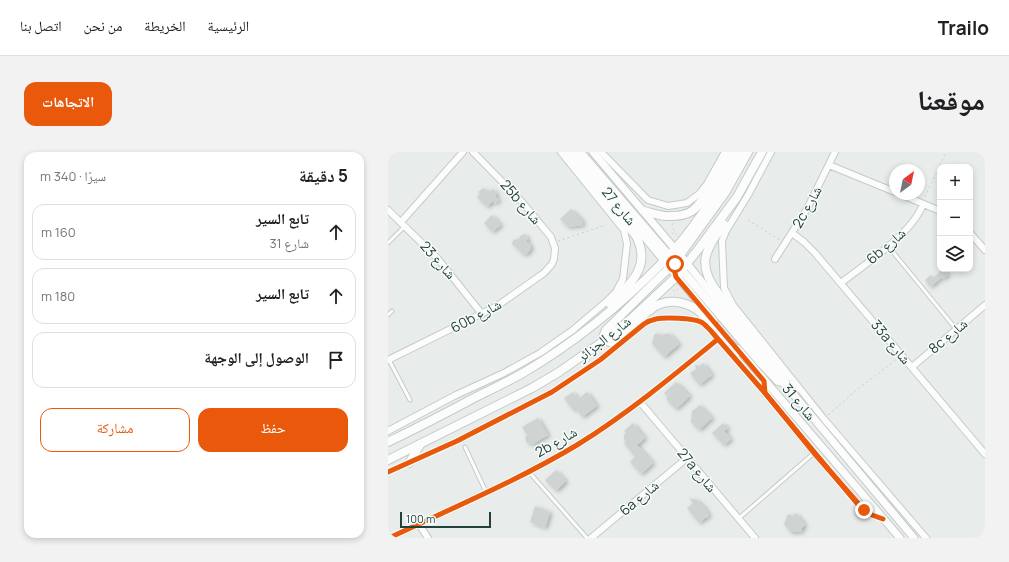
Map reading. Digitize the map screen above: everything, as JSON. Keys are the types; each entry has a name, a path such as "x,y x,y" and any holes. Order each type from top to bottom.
{"main road":[{"path":"568,152 636,236 642,250 641,264 637,276 602,312 593,324"},
{"path":"580,152 760,362 778,381 784,384 785,381 782,374 715,289 708,279 706,272 705,262 708,249 734,209 737,197"},
{"path":"644,211 664,216 683,215 691,211 697,206 732,152"},
{"name":"شارع الجزائر","path":"675,261 740,152"},
{"path":"740,352 730,344 695,308 682,303 674,302 660,304 653,308 614,341 610,342 605,340 604,334 608,328 675,261 725,193 748,152"},
{"name":"شارع الجزائر","path":"388,442 522,374 552,355 675,261 737,197 762,152"},
{"path":"675,261 674,269 676,277"},
{"name":"شارع الجزائر","path":"388,460 532,388 580,358 632,318 676,277"},
{"path":"540,353 552,355"},
{"path":"409,463 421,444"}],"street":[{"path":"403,224 463,152"},
{"name":"25b شارع","path":"473,152 522,202 554,241"},
{"path":"388,431 456,395 504,374 540,353 573,330 607,301 618,288 624,276 626,244 624,230 561,152"},
{"name":"شارع 27","path":"574,152 675,261"},
{"name":"شارع 27","path":"593,152 644,211 675,261"},
{"path":"601,152 648,200 668,206 687,203 699,194 707,184 725,152"},
{"path":"771,152 724,236 722,248 724,288 733,305 824,418 926,538"},
{"name":"2c شارع","path":"775,260 807,209 835,152"},
{"path":"829,165 889,190"},
{"path":"913,200 937,211"},
{"name":"6b شارع","path":"841,283 888,246 913,222 920,212 922,204"},
{"name":"شارع 23","path":"388,210 454,277 482,314"},
{"name":"33a شارع","path":"792,234 804,242 815,253 985,454"},
{"path":"973,236 985,250"},
{"name":"60b شارع","path":"388,359 482,314 513,296 544,273 552,264 556,248 554,241"},
{"name":"شارع 31","path":"676,277 883,519 894,535 900,538"},
{"name":"8c شارع","path":"912,367 985,304"},
{"path":"388,472 457,441 552,392 600,360 651,320 657,318 694,320 705,325 718,339 860,507 872,515 883,519"},
{"name":"2b شارع","path":"389,538 529,471 586,439 640,402 718,339"},
{"path":"764,381 765,393"},
{"name":"شارع 31","path":"784,384 914,538"},
{"name":"27a شارع","path":"640,402 752,537"},
{"path":"979,447 985,441"},
{"name":"6a شارع","path":"591,538 687,458"},
{"path":"419,524 428,538"}],"lane":[{"path":"388,243 403,224"},
{"path":"888,246 956,329"},
{"path":"388,315 392,311"},
{"path":"388,359 410,400"},
{"path":"465,447 486,492"},
{"path":"738,519 814,453"},
{"path":"529,471 588,538"}],"path":[{"path":"922,204 946,152"},
{"path":"671,216 674,232"},
{"path":"748,220 786,244"},
{"path":"554,241 603,226"},
{"path":"824,418 859,388 902,355"}],"building":[{"path":"483,188 491,191 493,189 497,194 495,196 499,200 495,204 493,201 487,207 477,197 480,194 478,192"},
{"path":"571,209 582,220 583,225 568,227 560,219"},
{"path":"492,215 501,225 492,232 484,223"},
{"path":"525,234 528,239 526,241 530,244 531,248 528,253 524,255 512,244 513,240 518,239"},
{"path":"940,272 946,272 948,275 943,279 942,277 930,287 925,280 931,275 933,278"},
{"path":"658,333 661,336 670,334 679,344 664,357 652,344 654,335"},
{"path":"703,363 712,375 699,385 690,373 696,369 695,365 700,366"},
{"path":"676,382 690,396 676,409 666,399 668,397 664,393"},
{"path":"573,392 578,399 587,392 597,406 582,417 576,408 573,410 564,398"},
{"path":"700,405 712,418 699,430 691,422 692,411"},
{"path":"538,418 548,435 533,444 527,443 525,438 527,435 522,427"},
{"path":"633,423 645,438 637,445 653,463 641,474 630,462 635,457 624,443 626,441 624,439 624,435 626,433 624,431"},
{"path":"723,423 728,428 724,431 731,439 724,445 712,433"},
{"path":"556,470 566,481 556,491 545,480"},
{"path":"689,498 697,500 705,508 709,515 699,523 687,508 693,503"},
{"path":"535,506 550,512 545,528 530,522"},
{"path":"796,513 805,525 801,532 790,532 784,524 788,514 793,516"}],"cycle path":[{"path":"388,472 457,441 552,392 600,360 644,324 660,318 685,319 701,322 706,326 765,393 860,507 872,515 883,519"},
{"path":"389,538 484,494 577,445 632,408 718,339"}],"route":[{"path":"675,264 674,272 676,277 764,381 765,393 814,453 864,510"}]}
